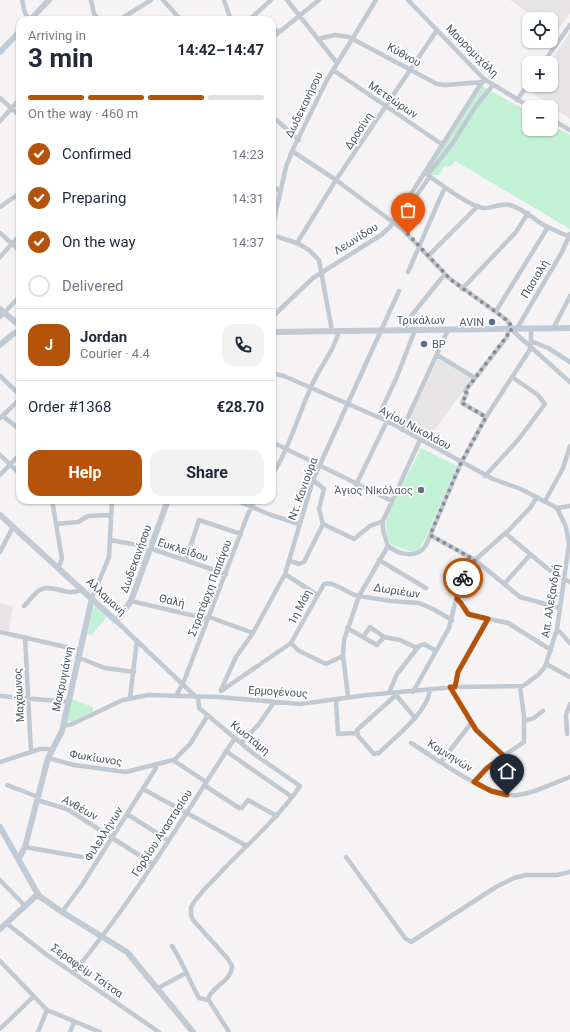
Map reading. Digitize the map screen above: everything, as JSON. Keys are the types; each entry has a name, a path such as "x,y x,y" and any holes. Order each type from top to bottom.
{"main road":[{"path":"34,16 50,0"},
{"path":"1,48 16,35"},
{"path":"1,313 16,324"},
{"path":"13,334 16,327"},
{"name":"Τρικάλων","path":"276,332 531,330 570,328"},
{"path":"0,345 16,333"},
{"name":"Δωδεκανήσου","path":"116,621 131,601 166,504"},
{"name":"Αλλαμανή","path":"0,515 116,621"},
{"name":"Μακρυγιάννη","path":"19,858 25,847 51,749 63,726 77,657 92,598"},
{"path":"0,827 19,858 38,894 62,912 103,936 131,955 193,1032"},
{"path":"0,929 38,894"}],"street":[{"path":"22,0 27,16"},
{"path":"91,0 94,14 96,16"},
{"path":"126,16 151,0"},
{"path":"163,0 177,16"},
{"path":"224,0 230,16"},
{"path":"253,16 271,0"},
{"path":"287,0 337,63"},
{"path":"276,34 319,0"},
{"name":"Δωδεκανήσου","path":"276,210 292,151 299,140 333,70 376,0"},
{"name":"Μαυρομιχάλη","path":"408,0 484,80 522,103"},
{"path":"548,56 570,25"},
{"path":"276,30 280,31"},
{"name":"Δροσίνη","path":"297,243 336,180 412,70 437,30"},
{"name":"Κύθνου","path":"318,39 338,35 352,38 440,85 484,80"},
{"name":"Μετεώρων","path":"333,70 443,144"},
{"name":"Λεωνίδου","path":"276,313 298,290 322,271 381,236 393,223 428,174 443,144 484,80"},
{"path":"493,85 476,106 452,144 428,174 445,187 478,206 486,208 506,204 528,213 548,227 570,236"},
{"path":"517,100 523,92"},
{"path":"0,98 16,112"},
{"path":"0,120 16,104"},
{"path":"276,120 299,140"},
{"path":"558,123 570,130"},
{"path":"292,151 336,180 393,223 462,289 496,311 508,321 512,330 570,382"},
{"path":"408,272 445,187"},
{"path":"276,188 280,191"},
{"path":"0,207 16,196"},
{"path":"428,256 478,206"},
{"path":"462,289 516,232 528,213"},
{"path":"496,311 548,227"},
{"path":"0,233 16,248"},
{"path":"276,236 297,243 317,256 321,264 332,331"},
{"name":"Πασιαλή","path":"486,417 462,402 467,393 465,391 512,330 570,236"},
{"path":"0,257 16,240"},
{"path":"403,331 411,316 445,274"},
{"name":"Ντ. Κανιούρα","path":"222,690 236,657 253,633 285,574 313,480 399,291"},
{"path":"553,329 570,296"},
{"path":"1,313 16,300"},
{"path":"378,417 396,379 415,330"},
{"path":"402,430 448,330"},
{"path":"420,440 383,521 383,530 388,546 411,554 417,554 424,549 461,463 486,417 530,347 531,330"},
{"path":"276,468 286,449 311,388 330,354 339,331"},
{"path":"531,341 548,348 570,362"},
{"path":"436,355 475,378"},
{"name":"Αγίου Νικολάου","path":"276,375 378,417 485,476 538,497 557,508"},
{"path":"0,376 16,391"},
{"path":"485,476 518,440 545,404 538,395 512,376"},
{"path":"16,403 1,417 16,427"},
{"path":"356,485 387,422"},
{"path":"276,444 356,485 392,501"},
{"path":"545,501 563,468 570,446"},
{"path":"0,455 16,470"},
{"path":"0,475 16,458"},
{"path":"290,560 299,564 304,562 323,524 319,509 324,490 322,486 313,480"},
{"path":"413,692 452,620 461,581 475,560 506,533 530,508 538,497"},
{"path":"53,504 62,559 58,568"},
{"name":"Μακρυγιάννη","path":"92,598 107,564 112,504"},
{"path":"244,504 299,524"},
{"name":"Στρατάρχη Παπάγου","path":"176,696 183,684 253,504"},
{"path":"557,508 570,506"},
{"name":"Απ. Αλεξανδρή","path":"520,687 529,683 538,675 546,664 557,629 568,550 568,539 566,527 557,508"},
{"path":"56,524 78,522 88,516 111,515"},
{"path":"186,560 199,520 241,534"},
{"path":"323,524 354,539 370,526 383,521"},
{"path":"0,552 13,527"},
{"path":"506,533 548,569 570,582"},
{"path":"430,535 475,560 522,598 560,608"},
{"name":"Ευκλείδου","path":"110,540 150,548 226,574"},
{"path":"348,698 344,656 344,640 347,628 359,596 388,546"},
{"path":"504,584 530,555"},
{"path":"379,560 426,588"},
{"path":"285,574 317,594"},
{"name":"1η Μάη","path":"218,697 222,690 291,643 323,585 328,583 349,594 359,596"},
{"path":"24,606 41,589 47,588 69,593 82,589"},
{"name":"Δωριέων","path":"359,596 391,601 419,603 452,620"},
{"path":"457,599 468,614 508,623 551,650"},
{"name":"Θαλή","path":"131,601 209,618 253,633"},
{"path":"488,619 458,672 452,687 472,722 488,742 504,756"},
{"name":"Αλλαμανή","path":"116,621 197,697"},
{"path":"363,636 370,627 384,637 400,640 417,648"},
{"path":"347,628 377,645 384,637"},
{"path":"557,629 570,643"},
{"path":"0,632 79,650"},
{"name":"Μαχάωνος","path":"25,637 31,752"},
{"path":"130,698 137,640"},
{"path":"291,643 303,653 327,664 344,656"},
{"path":"389,693 397,674 417,648 423,644 436,651"},
{"path":"77,657 105,668 134,672"},
{"path":"546,664 570,677"},
{"name":"Ερμογένους","path":"63,726 72,724 130,698 148,695 218,697 300,704 452,687 520,687"},
{"path":"474,782 487,768 524,742 524,721 520,687"},
{"path":"357,733 375,755 415,718 428,698 430,690"},
{"path":"357,733 359,728 396,694 415,718"},
{"path":"0,696 69,702"},
{"name":"Κωστάμη","path":"197,697 198,706 208,715 241,743 299,785 299,788 292,797"},
{"path":"336,700 338,734 357,733"},
{"path":"241,743 260,724 274,702"},
{"path":"567,734 566,715 570,704"},
{"path":"524,721 534,718 543,711"},
{"path":"208,715 190,744 174,760 240,808 242,808 248,800 277,816"},
{"path":"441,762 472,722"},
{"name":"Γορδίου Αναστασίου","path":"72,973 103,936 153,864 235,738"},
{"name":"Κομνηνών","path":"411,742 474,782 494,792 512,796 533,792 570,777"},
{"path":"0,762 31,752 51,749"},
{"path":"208,1000 210,993 229,975 232,966 228,959 193,920 191,915 191,907 233,858 277,816 292,797 226,751"},
{"name":"Φωκίωνος","path":"48,758 74,765 124,772 174,760"},
{"name":"Φιλελλήνων","path":"62,912 112,838 156,768 156,764"},
{"name":"Ανθέων","path":"7,785 37,798 64,807 153,864"},
{"path":"143,789 186,814 247,846"},
{"path":"127,814 168,840"},
{"path":"25,847 82,857"},
{"path":"346,857 405,938 411,942 496,887 514,878 526,875 557,875 570,872"},
{"path":"0,880 25,906"},
{"name":"Σεραφείμ Τσίτσα","path":"6,923 72,973 159,1032"},
{"path":"172,946 184,966 199,998 208,1000 229,1032"},
{"path":"0,961 47,1010 100,1032"},
{"path":"0,970 4,966"},
{"path":"158,988 186,973"},
{"path":"0,1029 33,997"},
{"path":"38,1032 47,1010"},
{"path":"70,1032 74,1022"}],"shaded area":[{"path":"510,0 570,0 570,13 558,29 558,12 527,12"},
{"path":"570,33 570,119 558,111 558,100 542,100 530,92 558,92 558,56 554,56"},
{"path":"438,359 472,379 426,441 405,429"},
{"path":"0,603 13,606 9,631 0,629"}],"green space":[{"path":"482,86 522,108 522,136 558,136 558,129 570,135 570,229 455,161 451,166 444,167 439,175 433,175 428,170"},
{"path":"421,448 457,466 425,539 419,550 413,552 392,545 389,541 386,524 396,497"},
{"path":"94,606 107,617 91,635 87,634"},
{"path":"72,699 93,707 93,711 73,721 67,721"}],"way so far":[{"path":"408,234 449,278 467,293 508,321 512,330 509,330 507,336 465,391 467,393 462,403 486,417 461,463 430,535 475,560 463,578"}],"place":[{"name":"AVIN","path":"492,322"},
{"name":"BP","path":"424,344"},
{"name":"Άγιος ΝΙκόλαος","path":"421,490"}],"route":[{"path":"463,578 459,587 457,599 468,614 479,618 488,619 458,672 455,687 450,687 476,730 504,756 487,768 474,782 491,791 507,795"}]}
